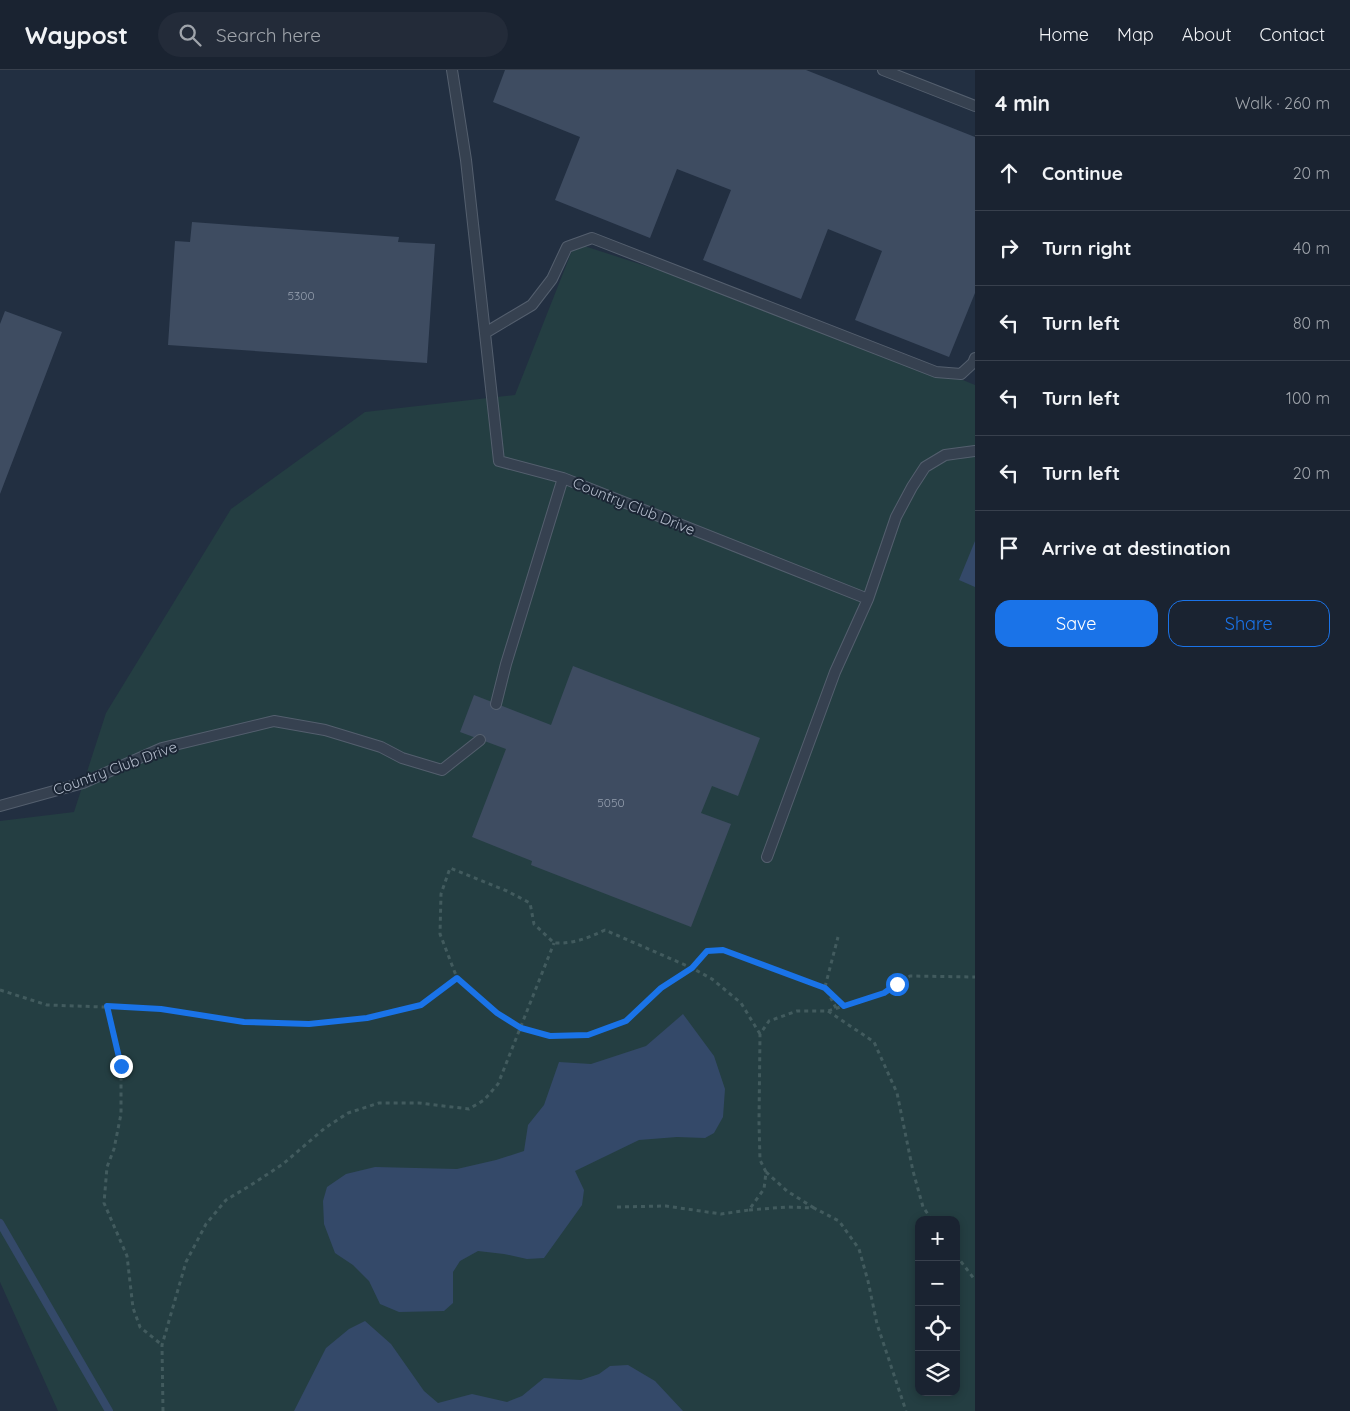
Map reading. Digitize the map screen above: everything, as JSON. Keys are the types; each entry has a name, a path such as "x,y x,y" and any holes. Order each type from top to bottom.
{"lane":[{"path":"452,70 466,160 498,460 564,478"},
{"path":"883,70 975,106"},
{"path":"485,333 532,305 552,279 567,247 592,238 936,372 961,374 973,363 975,358"},
{"path":"767,857 835,672 868,599 896,517 925,467 945,455 975,451"},
{"name":"Country Club Drive","path":"496,704 506,664 564,478 868,599"},
{"name":"Country Club Drive","path":"0,806 83,783 162,748 274,720 325,730 381,747 402,758 442,770 480,740"}],"path":[{"path":"844,1006 825,988 723,950 707,951 692,968 661,988 626,1021 588,1035 550,1036 521,1028 497,1013 457,978 440,934 440,894 450,868 507,891 530,903 534,924 554,943 568,944 587,939 605,930 692,968 712,979 741,1003 760,1034 760,1160 766,1172 787,1191 839,1222 859,1249 877,1324 906,1411"},
{"path":"836,1008 825,988 838,937"},
{"path":"163,1411 162,1345 186,1262 206,1224 226,1200 283,1164 325,1128 348,1113 379,1102 419,1103 469,1108 484,1100 498,1084 554,943"},
{"path":"760,1034 769,1021 796,1011 828,1011 844,1006 884,993 910,976 975,977"},
{"path":"0,990 46,1005 161,1009 244,1022 309,1024 367,1018 421,1005 457,978"},
{"path":"107,1006 121,1066 121,1114 114,1149 107,1167 104,1203 127,1256 133,1308 140,1327 162,1345"},
{"path":"828,1011 874,1042 897,1092 923,1207 929,1216"},
{"path":"749,1210 764,1189 766,1172"},
{"path":"617,1207 666,1206 721,1214 787,1207 814,1208"},
{"path":"960,1259 975,1280"}],"green space":[{"path":"575,243 828,325 975,385 975,1411 58,1411 0,1282 0,821 74,812 106,713 231,509 365,412 515,395"}],"water":[{"path":"975,541 975,587 959,580"},
{"path":"683,1014 714,1056 725,1089 723,1117 714,1133 705,1138 677,1137 639,1140 575,1171 584,1190 582,1205 544,1258 527,1259 478,1251 460,1261 453,1272 453,1303 444,1311 399,1312 380,1304 369,1281 353,1265 335,1253 324,1224 323,1201 327,1187 346,1174 375,1167 457,1169 524,1151 528,1125 544,1105 559,1062 591,1064 646,1046"},
{"path":"365,1321 391,1344 424,1391 438,1403 472,1394 507,1402 522,1396 544,1378 581,1380 599,1374 610,1366 628,1365 655,1381 683,1411 294,1411 326,1348 349,1329"}],"building":[{"path":"505,70 806,70 975,137 975,293 949,357 855,320 882,251 828,229 801,299 703,260 731,190 677,169 650,238 555,200 580,137 493,102"},
{"path":"192,222 399,237 398,242 435,244 427,363 168,345 175,241 190,242"},
{"path":"5,311 62,332 0,494 0,324"},
{"path":"573,666 760,738 738,796 712,786 701,813 731,824 691,927 531,865 532,861 472,837 506,749 460,732 474,695 551,725"}],"waterway":[{"path":"0,1223 109,1411"}],"route":[{"path":"121,1066 107,1006 161,1009 244,1022 309,1024 367,1018 421,1005 457,978 497,1013 521,1028 550,1036 588,1035 626,1021 661,988 692,968 707,951 723,950 825,988 844,1006 884,993 897,984"}]}
